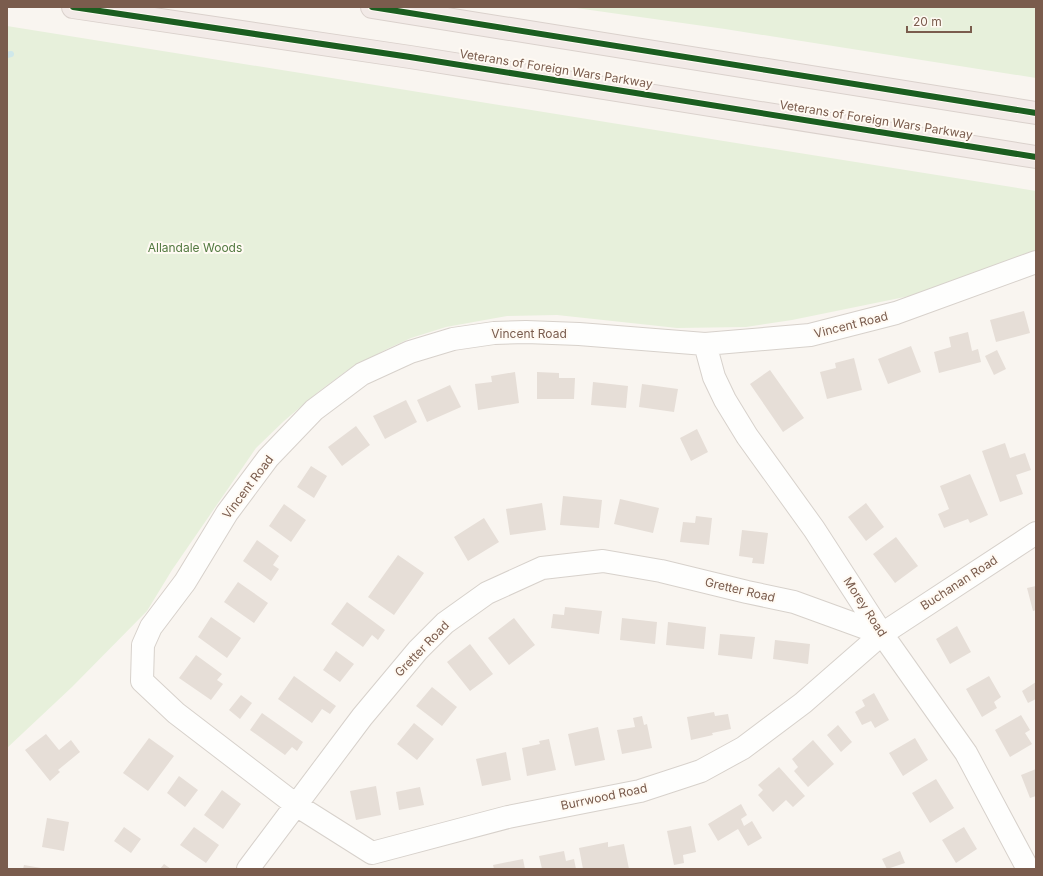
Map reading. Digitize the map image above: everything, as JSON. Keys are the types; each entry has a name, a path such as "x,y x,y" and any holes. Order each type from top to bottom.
{"highway":[{"name":"Veterans of Foreign Wars Parkway","path":"73,7 402,56 1036,157"},
{"path":"372,7 1036,113"}],"street":[{"name":"Vincent Road","path":"296,805 176,713 142,682 143,645 150,627 185,582 227,513 268,458 314,410 362,374 410,352 453,339 494,333 526,332 705,344 810,335 896,313 1036,262"},
{"name":"Morey Road","path":"705,344 714,377 725,400 740,424 814,529 882,634 966,753 1028,869"},
{"name":"Buchanan Road","path":"882,634 1036,533"},
{"name":"Gretter Road","path":"248,869 362,717 418,650 445,623 487,593 542,568 603,561 661,571 794,602 882,634"},
{"name":"Burrwood Road","path":"296,805 372,852 508,817 640,791 701,771 743,748 803,703 882,634"}],"green space":[{"path":"569,7 1036,7 1036,78 725,29"},
{"name":"Allandale Woods","path":"7,26 1036,191 1036,259 939,290 792,320 746,327 677,328 557,315 507,316 446,327 411,338 387,349 349,369 318,392 284,421 256,448 172,570 147,611 72,687 7,748"}],"building":[{"path":"1024,311 1030,333 996,342 990,320"},
{"path":"968,332 972,351 978,349 981,362 939,373 934,352 951,347 949,337"},
{"path":"911,346 921,372 888,384 878,359"},
{"path":"997,350 1006,369 994,375 985,356"},
{"path":"854,358 862,390 827,399 820,372 836,368 835,363"},
{"path":"770,370 804,418 783,432 750,384"},
{"path":"515,372 519,403 478,410 475,384 492,382 491,376"},
{"path":"537,372 559,373 559,378 575,378 574,399 537,399"},
{"path":"593,382 628,386 626,408 591,405"},
{"path":"642,384 678,389 674,412 639,407"},
{"path":"450,385 461,407 427,422 417,400"},
{"path":"406,400 417,422 385,439 373,416"},
{"path":"356,426 370,445 342,466 328,447"},
{"path":"697,429 708,452 691,461 680,438"},
{"path":"1005,443 1010,458 1025,453 1031,470 1016,475 1023,494 1000,502 982,451"},
{"path":"311,466 327,476 314,498 297,487"},
{"path":"970,474 988,515 970,523 968,519 944,528 938,514 949,509 940,486"},
{"path":"563,496 602,500 599,528 560,525"},
{"path":"620,499 659,508 653,533 614,524"},
{"path":"542,503 546,530 510,535 506,509"},
{"path":"866,503 884,527 866,541 848,517"},
{"path":"284,504 306,520 291,542 269,526"},
{"path":"696,516 712,518 709,545 680,542 683,522 695,523"},
{"path":"484,518 499,542 468,561 454,537"},
{"path":"742,530 768,533 764,564 752,563 753,558 739,556"},
{"path":"896,537 918,566 895,583 873,554"},
{"path":"257,540 279,556 273,565 279,569 271,581 243,561"},
{"path":"398,555 424,573 394,615 368,597"},
{"path":"238,582 268,603 254,623 224,602"},
{"path":"1036,586 1036,610 1033,611 1027,588"},
{"path":"347,602 385,630 378,640 372,635 363,647 331,624"},
{"path":"565,607 602,611 599,634 551,628 553,614 564,615"},
{"path":"211,617 241,638 227,658 198,637"},
{"path":"514,618 535,645 509,665 488,638"},
{"path":"622,618 657,622 655,644 620,640"},
{"path":"668,622 706,627 704,649 666,645"},
{"path":"957,626 971,652 950,664 936,639"},
{"path":"720,634 755,637 752,659 718,655"},
{"path":"775,640 810,644 808,664 773,659"},
{"path":"470,644 493,674 470,691 447,662"},
{"path":"336,651 354,664 340,682 323,670"},
{"path":"196,655 222,674 217,680 223,684 211,700 179,678"},
{"path":"294,676 336,706 330,714 322,709 312,723 278,699"},
{"path":"989,676 1001,697 994,702 997,708 982,717 966,689"},
{"path":"1036,682 1036,699 1028,703 1022,691"},
{"path":"432,687 457,707 442,726 416,706"},
{"path":"874,693 889,720 875,728 871,721 862,725 855,712 865,706 862,700"},
{"path":"241,695 252,703 240,719 229,710"},
{"path":"714,712 715,716 728,714 731,729 691,740 687,717"},
{"path":"262,713 303,742 297,751 292,747 285,755 250,730"},
{"path":"1021,715 1030,730 1025,733 1032,744 1010,757 995,730"},
{"path":"642,716 644,725 647,724 652,748 622,754 617,730 635,727 633,718"},
{"path":"414,723 434,739 417,760 397,744"},
{"path":"838,725 852,742 841,752 827,735"},
{"path":"598,727 605,760 575,766 568,734"},
{"path":"46,734 59,750 71,740 80,752 58,770 60,772 50,781 25,750"},
{"path":"149,738 174,756 148,791 123,773"},
{"path":"915,738 928,760 903,776 889,753"},
{"path":"549,739 556,770 527,776 522,748 540,744 539,741"},
{"path":"813,740 834,764 808,787 794,771 798,767 792,759"},
{"path":"506,752 511,780 482,786 476,759"},
{"path":"779,767 805,796 793,807 786,800 773,812 758,795 763,790 758,785"},
{"path":"1036,769 1036,796 1030,798 1021,775"},
{"path":"179,776 198,790 185,807 167,793"},
{"path":"936,779 954,808 930,823 912,793"},
{"path":"376,786 381,815 356,820 350,791"},
{"path":"420,787 424,805 399,810 396,792"},
{"path":"222,790 241,804 223,829 204,815"},
{"path":"741,804 747,815 741,819 744,826 752,821 762,838 748,846 738,829 718,841 708,824"},
{"path":"47,818 69,822 64,851 42,847"},
{"path":"691,826 696,852 683,855 684,863 674,865 667,831"},
{"path":"124,827 141,839 131,853 114,841"},
{"path":"194,827 219,845 206,863 180,845"},
{"path":"964,827 977,849 956,863 942,840"},
{"path":"608,842 608,847 624,844 629,869 583,869 579,848"},
{"path":"564,851 566,861 574,859 576,869 542,869 539,856"},
{"path":"900,851 905,863 887,869 882,859"},
{"path":"523,859 525,869 494,869 493,865"},
{"path":"164,864 171,869 160,869"},
{"path":"24,865 41,868 41,869 23,869"}],"waterway":[{"path":"7,55 11,54"}],"cycle path":[{"path":"73,7 410,57 1036,157"},
{"path":"372,7 1036,113"}]}
